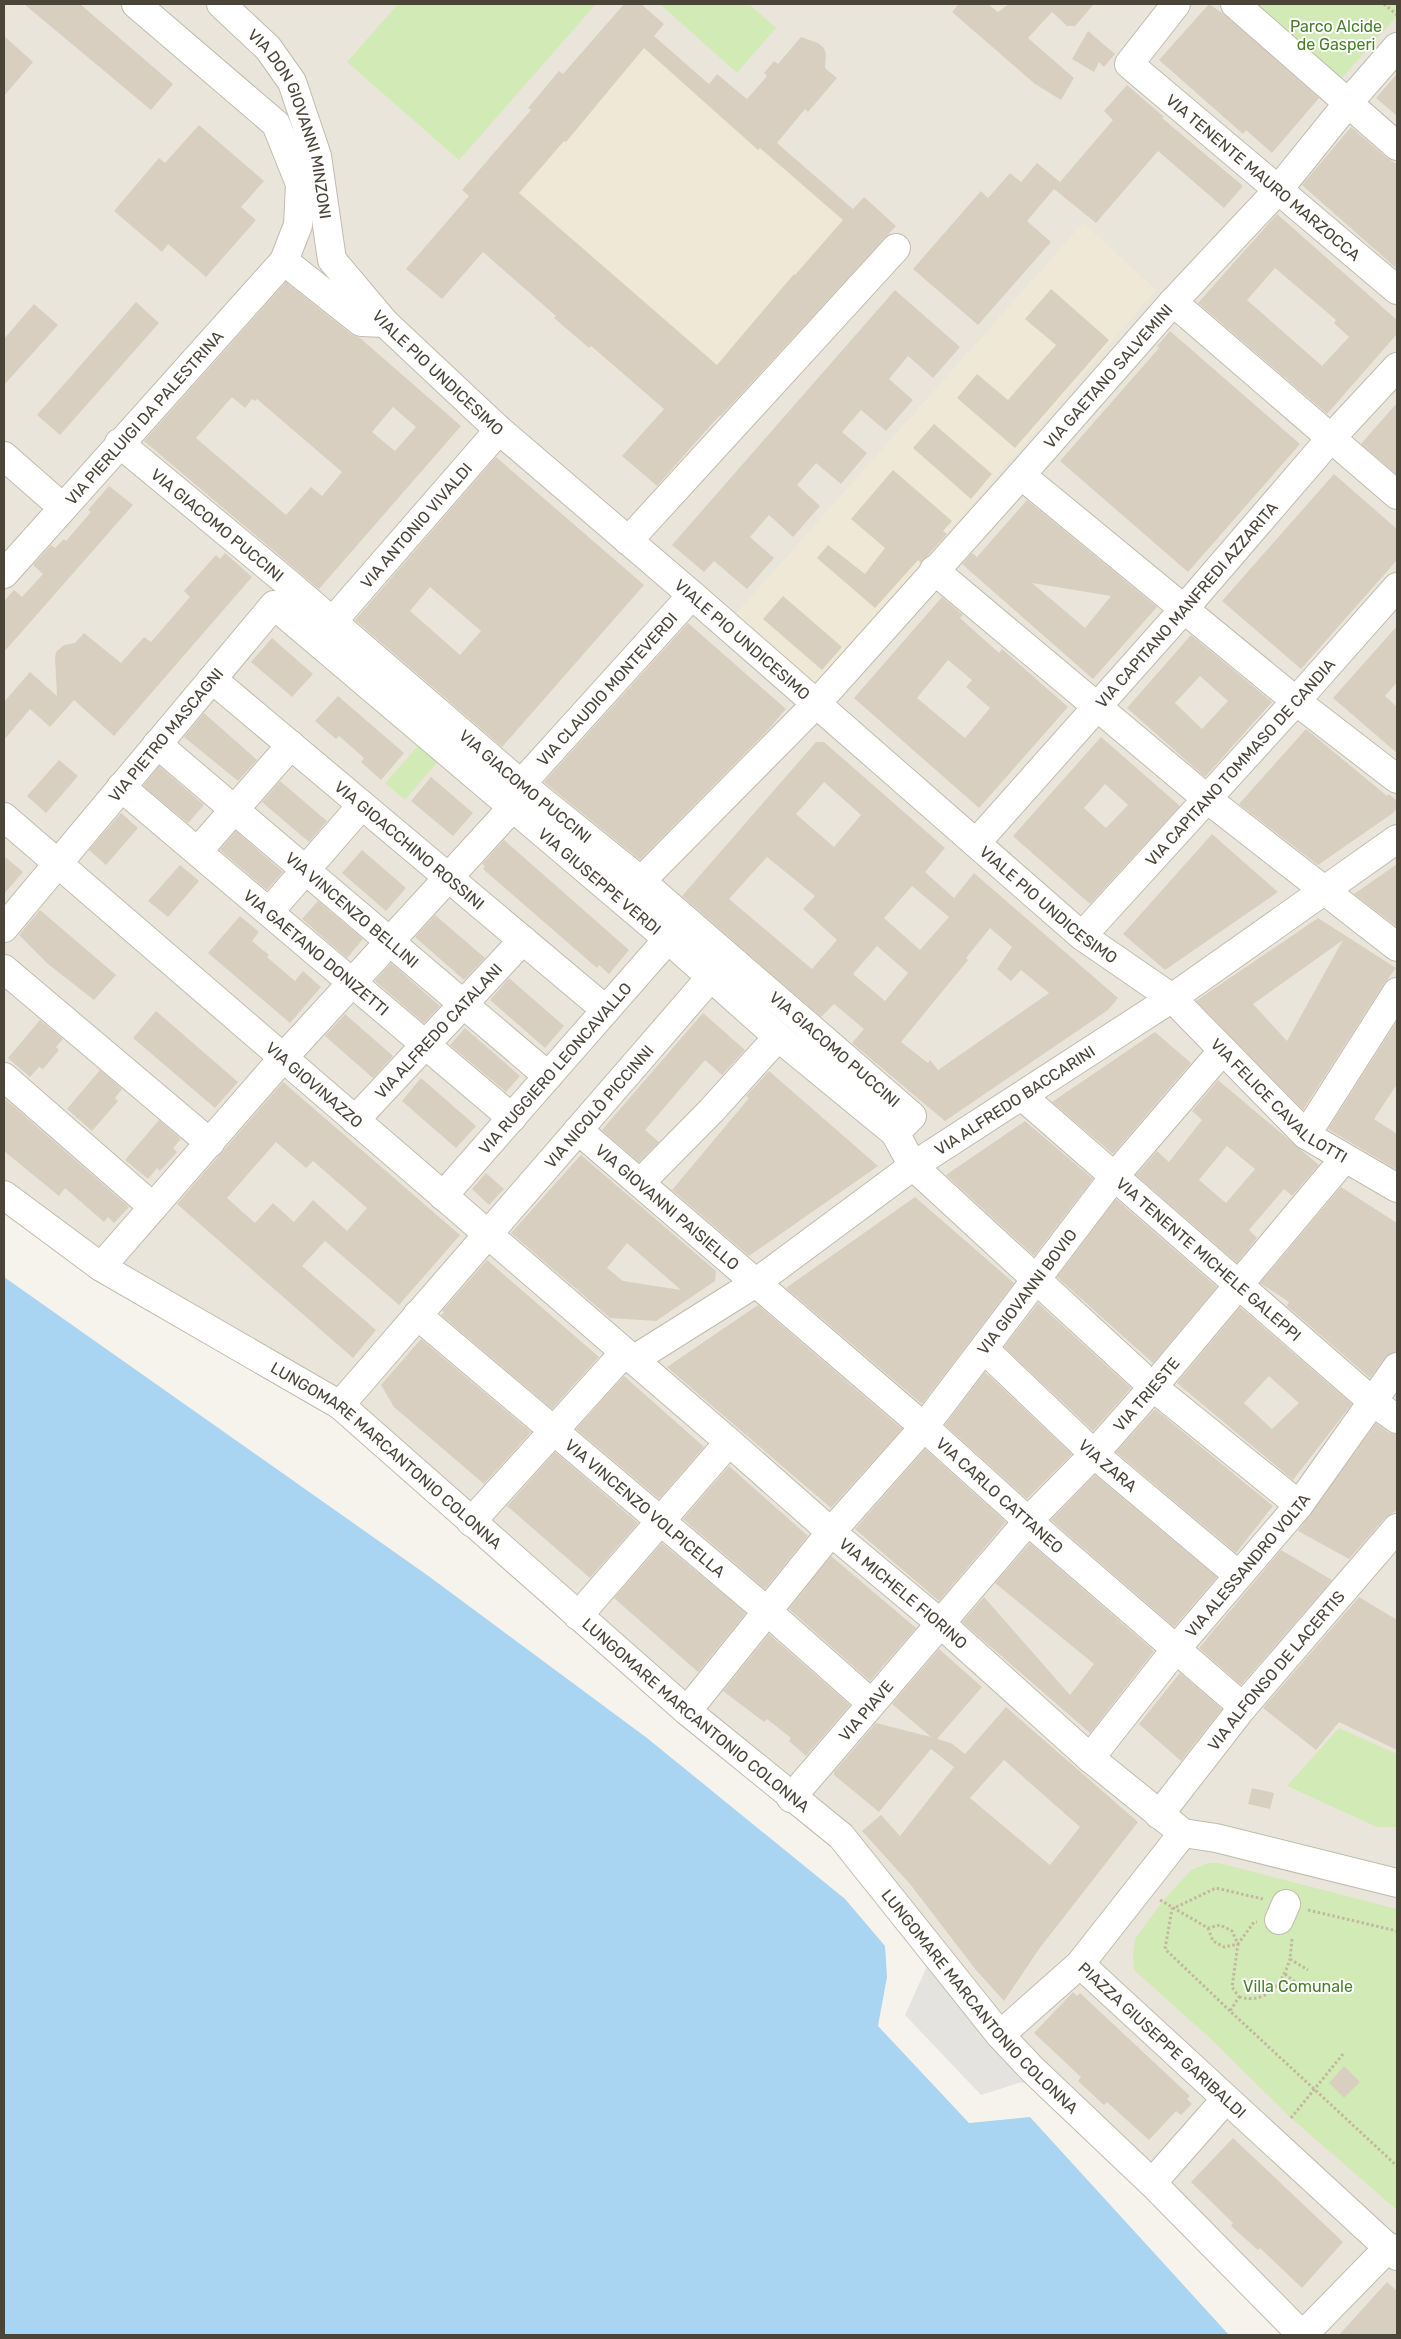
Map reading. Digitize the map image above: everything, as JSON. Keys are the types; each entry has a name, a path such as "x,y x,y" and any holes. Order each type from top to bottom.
{"street":[{"name":"VIA DON GIOVANNI MINZONI","path":"136,4 276,124 300,184 298,225 284,261"},
{"name":"VIA DON GIOVANNI MINZONI","path":"221,4 268,48 292,82 317,156 332,260"},
{"name":"VIA TENENTE MAURO MARZOCCA","path":"1176,4 1130,64 1397,290"},
{"path":"1235,4 1397,146"},
{"name":"VIA GAETANO SALVEMINI","path":"641,881 816,704 1173,302 1278,190 1348,103 1397,47"},
{"path":"628,541 896,248"},
{"name":"VIALE PIO UNDICESIMO","path":"332,260 385,323 499,430 692,595 1082,936 1172,998"},
{"path":"284,261 361,322 385,323"},
{"name":"VIA PIERLUIGI DA PALESTRINA","path":"4,574 119,442 284,261"},
{"path":"1173,302 1397,495"},
{"name":"VIA CAPITANO MANFREDI AZZARITA","path":"976,843 1184,609 1331,438 1397,367"},
{"name":"VIA ANTONIO VIVALDI","path":"332,622 499,430"},
{"name":"VIA GIACOMO PUCCINI","path":"119,442 332,622 516,796 641,881 912,1116 895,1133"},
{"path":"4,456 62,506"},
{"path":"1021,475 1296,701 1397,779"},
{"path":"934,570 1206,798 1397,947"},
{"name":"VIA CAPITANO TOMMASO DE CANDIA","path":"1082,936 1397,587"},
{"name":"VIA CLAUDIO MONTEVERDI","path":"100,1267 284,1058 448,878 516,796 692,595"},
{"name":"VIA GIUSEPPE VERDI","path":"274,604 516,796 710,978 895,1133 913,1166 1152,1387 1299,1505"},
{"name":"VIA PIETRO MASCAGNI","path":"4,928 274,604"},
{"name":"VIA GIOACCHINO ROSSINI","path":"212,679 606,1010"},
{"name":"VIA VINCENZO BELLINI","path":"157,744 548,1076"},
{"path":"198,851 291,745"},
{"name":"VIA GAETANO DONIZETTI","path":"121,787 512,1118"},
{"path":"269,912 362,805"},
{"name":"VIA GIOVINAZZO","path":"4,817 628,1356"},
{"name":"VIA ALFREDO BACCARINI","path":"472,1522 554,1432 628,1356 754,1284 913,1166 1172,998 1397,839"},
{"name":"VIA RUGGIERO LEONCAVALLO","path":"443,1196 668,939"},
{"name":"VIA ALFREDO CATALANI","path":"355,1120 523,940"},
{"path":"4,969 210,1143"},
{"name":"VIA NICOLÒ PICCINNI","path":"340,1405 710,978"},
{"path":"1306,1135 1397,992"},
{"name":"VIA FELICE CAVALLOTTI","path":"1172,998 1306,1135 1344,1159 1397,1188"},
{"path":"640,1183 712,1110 778,1036"},
{"name":"VIA GIOVANNI BOVIO","path":"687,1711 831,1532 924,1427 1114,1178 1223,1050"},
{"path":"4,1077 153,1207"},
{"name":"VIA TENENTE MICHELE GALEPPI","path":"1022,1096 1237,1285 1373,1402 1397,1419"},
{"name":"VIA GIOVANNI PAISIELLO","path":"578,1130 754,1284"},
{"name":"VIA TRIESTE","path":"940,1623 1028,1521 1094,1454 1344,1159"},
{"name":"LUNGOMARE MARCANTONIO COLONNA","path":"4,1195 100,1267 340,1405 687,1711 791,1798 841,1836 1000,2035 1033,2070 1152,2183 1303,2335"},
{"name":"VIA CARLO CATTANEO","path":"754,1284 924,1427 1028,1521 1243,1707"},
{"name":"VIA VINCENZO VOLPICELLA","path":"417,1316 767,1611 871,1703"},
{"name":"VIA ZARA","path":"984,1350 1094,1454 1238,1574"},
{"name":"VIA MICHELE FIORINO","path":"628,1356 831,1532 940,1623 1090,1758 1183,1833"},
{"name":"VIA ALESSANDRO VOLTA","path":"1090,1758 1176,1649 1238,1574 1299,1505 1397,1366"},
{"path":"578,1616 729,1442"},
{"name":"VIA ALFONSO DE LACERTIS","path":"1159,1815 1243,1707 1397,1528"},
{"name":"VIA PIAVE","path":"791,1798 940,1623"},
{"path":"1183,1833 1216,1838 1397,1883"},
{"name":"PIAZZA GIUSEPPE GARIBALDI","path":"1183,1833 1080,1964 1393,2251"},
{"path":"1000,2035 1080,1964"},
{"path":"1152,2183 1226,2099"},
{"path":"1303,2335 1393,2251"}],"path":[{"path":"1384,4 1397,15"},
{"path":"1172,1909 1216,1888 1283,1912 1397,1930"},
{"path":"1162,1902 1208,1928 1213,1941 1224,1947 1238,1944"},
{"path":"1172,1909 1165,1949 1397,2166"},
{"path":"1283,1912 1286,1927 1293,1940 1285,1974 1267,1994 1253,2000 1238,1997 1232,1987 1238,1944 1254,1922 1283,1912"},
{"path":"1208,1928 1220,1925 1232,1931 1238,1944"},
{"path":"1290,1959 1308,1970"},
{"path":"1285,1974 1300,1986"},
{"path":"1230,2011 1238,1997"},
{"path":"1291,2118 1343,2054"}],"shaded area":[{"path":"4,4 1397,4 1397,2335 1303,2335 1047,2081 985,2085 940,1955 833,1831 344,1410 4,1194"},
{"path":"624,4 641,4 664,24 654,36 708,84 717,74 747,99 788,52 822,66 837,78 808,112 798,104 780,125 787,131 777,143 853,209 864,197 896,226 727,421 720,415 658,487 622,456 664,409 554,318 556,315 483,252 442,299 406,269 469,196 462,190 530,111 528,108 559,71 563,74"},
{"path":"1083,223 1156,290 816,686 734,616"},
{"path":"928,1964 1025,2081 981,2095 905,2015"}],"green space":[{"path":"398,4 596,4 459,160 347,62"},
{"path":"660,4 749,4 776,28 737,73"},
{"name":"Parco Alcide de Gasperi","path":"1253,4 1397,4 1397,16 1340,80"},
{"path":"419,745 439,760 405,800 385,783"},
{"path":"1339,1728 1397,1754 1397,1827 1377,1827 1287,1786"},
{"name":"Villa Comunale","path":"1209,1863 1219,1863 1397,1909 1397,2210 1291,2118 1212,2040 1134,1970 1133,1953 1135,1939 1162,1902 1191,1870"}],"water":[{"path":"4,1277 427,1575 647,1738 845,1899 885,1946 887,1977 878,2026 969,2123 1030,2117 1229,2335 4,2335"}],"building":[{"path":"24,4 80,4 173,84 151,110"},
{"path":"624,4 641,4 664,24 654,36 709,84 717,74 747,99 767,76 764,73 774,61 778,64 801,37 818,43 824,48 826,54 825,68 837,78 808,112 805,109 777,143 853,209 864,197 896,226 720,415 657,486 622,456 664,409 591,346 589,348 554,318 556,316 483,252 442,299 406,269 469,196 462,190 531,110 528,108 559,71 563,74","holes":["644,48 758,150 760,148 843,220 794,274 717,365 519,193 564,141 566,142"]},
{"path":"959,4 988,4 998,12 1009,4 1094,4 1075,26 1067,26 1052,12 1028,38 1074,78 1061,100 1035,84 952,12"},
{"path":"1209,4 1224,14 1319,98 1272,153 1246,130 1243,134 1159,60"},
{"path":"1088,31 1115,54 1104,67 1099,62 1094,72 1072,59"},
{"path":"4,36 33,62 4,96"},
{"path":"1397,74 1397,116 1376,98"},
{"path":"1127,85 1164,117 1162,118 1243,186 1224,208 1158,151 1096,223 1054,189 1027,221 1051,242 978,325 913,269 981,191 988,198 1010,173 1021,182 1037,163 1060,182 1113,120 1104,111"},
{"path":"199,125 264,181 241,207 256,220 206,277 168,244 162,252 114,211 159,158 165,163"},
{"path":"1351,127 1387,158 1397,164 1397,269 1302,185"},
{"path":"1277,214 1397,320 1397,334 1327,414 1198,303","holes":["1275,268 1336,320 1334,323 1349,337 1322,366 1247,300"]},
{"path":"286,282 351,334 360,338 461,426 319,589 144,441","holes":["232,397 245,408 252,399 255,401 257,399 342,472 322,496 311,487 286,515 196,438","393,407 416,427 395,451 372,432"]},
{"path":"1051,289 1109,340 1015,448 957,398 977,374 1008,400 1056,345 1025,319"},
{"path":"895,290 960,347 933,378 908,356 889,379 913,400 886,431 861,410 842,432 867,453 841,484 816,463 797,485 820,506 793,537 769,515 750,537 774,558 747,589 714,561 704,572 672,545"},
{"path":"136,302 159,323 60,435 37,415"},
{"path":"34,304 58,325 4,385 4,339"},
{"path":"1170,331 1300,444 1188,572 1060,461 1159,348 1157,346"},
{"path":"1397,403 1397,475 1361,444"},
{"path":"934,424 992,474 971,499 913,448"},
{"path":"496,457 644,585 502,747 355,620","holes":["430,587 481,631 460,655 410,611"]},
{"path":"893,470 952,521 943,531 947,534 921,563 918,560 875,608 817,558 828,545 865,574 885,548 851,519"},
{"path":"1334,474 1397,529 1397,560 1301,669 1222,601"},
{"path":"109,486 133,505 4,652 4,601 14,590 22,597 43,574 33,565 51,545 55,548 64,539 66,541 91,512 88,510"},
{"path":"1027,500 1157,607 1093,679 962,564 972,553 977,557","holes":["1032,583 1111,596 1085,628"]},
{"path":"225,553 252,577 114,736 74,700 50,727 30,709 4,740 4,702 30,672 57,696 56,652 64,645 75,643 84,633 121,663 144,637 151,642 190,597 184,591 216,555 220,559"},
{"path":"783,596 842,647 822,670 763,619"},
{"path":"942,597 963,615 960,618 999,653 1002,649 1068,707 979,808 854,698","holes":["948,660 972,680 966,687 990,708 965,738 917,698"]},
{"path":"688,623 786,709 767,731 640,860 544,782"},
{"path":"1397,626 1397,682 1385,696 1397,707 1397,753 1333,698"},
{"path":"1191,635 1272,702 1205,777 1127,708","holes":["1200,676 1228,701 1202,729 1175,703"]},
{"path":"272,638 313,674 292,697 251,662"},
{"path":"338,696 404,753 381,780 361,762 364,758 339,736 336,739 315,721"},
{"path":"204,713 257,760 238,781 184,737"},
{"path":"1306,729 1387,796 1389,794 1397,801 1397,808 1393,813 1318,865 1239,804"},
{"path":"1101,737 1180,806 1090,904 1013,836","holes":["1105,784 1128,805 1106,828 1084,808"]},
{"path":"816,742 824,742 945,848 925,872 954,898 974,873 1118,998 1108,1010 945,1121 852,1043 864,1029 834,1004 821,1017 682,896","holes":["824,782 861,815 834,847 796,814","767,857 815,896 803,909 837,940 812,969 729,899","912,886 949,917 920,950 884,918","990,928 1012,947 997,969 1011,981 1021,970 1049,993 938,1070 930,1060 928,1063 901,1042 968,960 966,958","877,946 908,973 885,1001 853,974"]},
{"path":"59,760 78,776 46,813 27,796"},
{"path":"159,766 204,805 188,823 143,786"},
{"path":"431,777 473,813 453,836 411,801"},
{"path":"280,781 327,821 309,842 262,802"},
{"path":"121,813 138,828 106,865 89,850"},
{"path":"236,831 283,872 267,890 220,850"},
{"path":"1212,834 1278,892 1165,970 1123,934"},
{"path":"504,840 629,950 609,974 599,965 597,968 483,869 485,866 482,864"},
{"path":"362,850 406,888 386,911 342,873"},
{"path":"4,856 23,872 4,894"},
{"path":"1397,864 1397,927 1354,894"},
{"path":"180,865 199,881 168,917 148,901"},
{"path":"318,901 363,939 347,958 302,919"},
{"path":"40,910 116,975 94,1000 48,964 19,935"},
{"path":"435,915 485,958 464,980 415,937"},
{"path":"240,916 259,932 252,941 269,955 267,957 295,981 303,971 321,987 290,1023 208,953"},
{"path":"1318,918 1396,968 1303,1110 1196,1001","holes":["1343,940 1287,1041 1253,1004"]},
{"path":"391,963 440,1006 424,1023 375,981"},
{"path":"509,978 564,1026 545,1048 490,1000"},
{"path":"156,1011 238,1082 215,1108 133,1038"},
{"path":"703,1013 745,1050 722,1075 705,1060 645,1130 659,1142 639,1162 602,1130"},
{"path":"345,1014 393,1056 373,1078 325,1036"},
{"path":"40,1020 63,1039 56,1047 59,1050 43,1069 39,1067 30,1077 8,1058"},
{"path":"1397,1021 1397,1084 1374,1119 1397,1134 1397,1170 1328,1129"},
{"path":"465,1028 520,1076 506,1092 450,1045"},
{"path":"1155,1032 1191,1063 1113,1154 1052,1102"},
{"path":"100,1070 122,1089 115,1098 118,1101 92,1131 67,1109"},
{"path":"769,1071 878,1166 749,1256 672,1190 749,1098 746,1096"},
{"path":"421,1078 476,1126 456,1148 402,1101"},
{"path":"1218,1080 1319,1165 1292,1196 1284,1189 1249,1230 1257,1238 1237,1263 1136,1175 1157,1151 1169,1162 1202,1120 1192,1111","holes":["1227,1146 1255,1169 1226,1203 1199,1180"]},
{"path":"283,1082 460,1235 399,1305 325,1241 302,1266 376,1330 353,1358 177,1204","holes":["276,1142 306,1168 313,1161 367,1208 347,1231 313,1200 294,1222 273,1203 255,1223 227,1198"]},
{"path":"4,1098 129,1207 114,1223 108,1217 104,1222 65,1188 59,1196 4,1151"},
{"path":"159,1120 181,1139 173,1148 177,1152 160,1171 157,1168 148,1179 125,1160"},
{"path":"1025,1121 1093,1179 1034,1256 946,1175"},
{"path":"581,1155 716,1271 715,1281 656,1321 610,1318 511,1233","holes":["627,1243 681,1290 623,1281 607,1268"]},
{"path":"486,1173 504,1189 489,1205 472,1189"},
{"path":"1341,1187 1397,1223 1397,1351 1385,1358 1370,1378 1287,1306 1289,1302 1260,1283"},
{"path":"915,1197 1014,1283 922,1404 786,1288"},
{"path":"1116,1199 1217,1287 1153,1363 1057,1277"},
{"path":"487,1260 599,1357 552,1409 441,1315 444,1312 442,1311"},
{"path":"1038,1303 1131,1388 1093,1431 1004,1347"},
{"path":"758,1305 902,1429 831,1508 667,1367"},
{"path":"1240,1307 1352,1404 1293,1480 1177,1383","holes":["1269,1376 1299,1403 1272,1429 1244,1403"]},
{"path":"421,1339 531,1432 484,1484 394,1407 381,1385"},
{"path":"985,1372 1072,1454 1027,1499 945,1425"},
{"path":"624,1376 704,1447 659,1499 576,1429"},
{"path":"1155,1409 1273,1506 1236,1553 1116,1452"},
{"path":"1376,1423 1388,1432 1397,1434 1397,1510 1385,1518 1349,1559 1298,1531"},
{"path":"925,1449 1006,1522 939,1601 855,1529"},
{"path":"555,1452 638,1523 590,1578 507,1506"},
{"path":"729,1466 808,1536 765,1589 683,1519"},
{"path":"1095,1475 1217,1577 1174,1627 1051,1520"},
{"path":"662,1543 746,1613 698,1672 614,1598"},
{"path":"1030,1543 1154,1651 1090,1733 962,1622 984,1597 1070,1695 1094,1664 995,1583"},
{"path":"1281,1550 1332,1580 1241,1685 1199,1648"},
{"path":"831,1556 916,1628 870,1681 789,1609"},
{"path":"1359,1597 1397,1620 1397,1750 1339,1722 1316,1750 1263,1708"},
{"path":"769,1634 850,1705 806,1756 789,1741 791,1738 767,1719 764,1722 723,1691"},
{"path":"939,1649 982,1687 937,1739 951,1743 965,1754 1006,1707 1138,1822 1039,1949 1004,2001 976,1970 910,1884 862,1831 881,1815 900,1836 954,1767 931,1749 879,1812 834,1775 834,1772 876,1723 931,1737 892,1704","holes":["1004,1760 1080,1827 1050,1865 970,1798"]},
{"path":"1180,1673 1222,1709 1181,1761 1139,1724"},
{"path":"1252,1788 1274,1793 1270,1809 1248,1804"},
{"path":"1073,1992 1077,1996 1080,1993 1190,2096 1187,2099 1192,2104 1181,2115 1176,2111 1149,2140 1107,2102 1104,2105 1078,2081 1081,2077 1034,2033"},
{"path":"1344,2066 1360,2082 1344,2098 1329,2083"},
{"path":"1233,2138 1343,2242 1302,2288 1260,2248 1258,2250 1231,2226 1233,2223 1191,2182"},
{"path":"1387,2282 1397,2291 1397,2335 1339,2335"}]}
